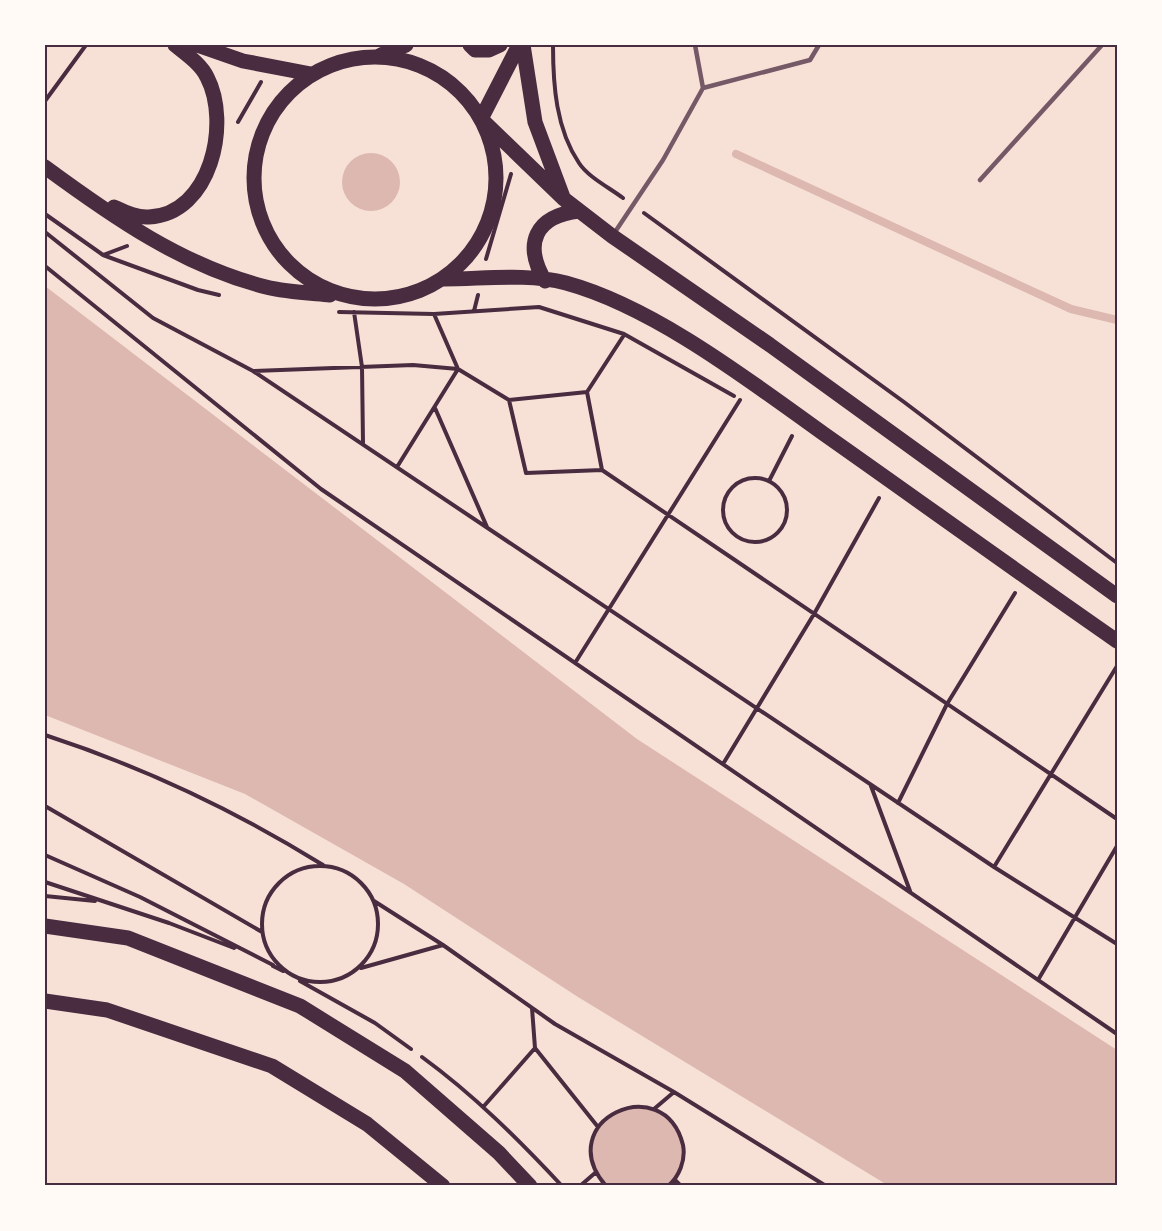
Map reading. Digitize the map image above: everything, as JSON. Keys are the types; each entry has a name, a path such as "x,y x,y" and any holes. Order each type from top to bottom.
{"main road":[{"path":"81,194 132,215 148,218 164,214 183,203 198,187 210,168 216,147 217,121 213,96 207,76 175,45"},
{"path":"197,45 243,62 311,74"},
{"path":"355,305 307,278 287,261 271,240 260,215 254,189 257,153 261,136 273,112 290,91 311,74 342,61 376,57 406,45"},
{"path":"470,45 475,50 489,50 500,45"},
{"path":"481,119 521,45"},
{"path":"521,45 535,122 564,200"},
{"path":"376,57 417,65 447,80 466,98 481,119 564,200 612,236 770,345 1117,596"},
{"path":"45,167 81,194 155,242 222,273 268,288 355,305 417,293 444,279 466,259 483,235 494,206 497,176 492,146 481,119"},
{"path":"545,280 534,263 534,243 542,225 559,213 579,211"},
{"path":"444,279 545,280 564,283 591,292 686,341 773,397 1117,642"},
{"path":"45,926 128,938 300,1006 405,1071 499,1154 530,1186"},
{"path":"45,1001 107,1010 272,1066 367,1124 442,1186"}],"lane":[{"path":"612,236 663,160 703,88 695,45"},
{"path":"703,88 810,60 819,45"},
{"path":"980,180 1102,45"}],"path":[{"path":"45,102 86,45"},
{"path":"553,45 553,77 560,122 580,164 633,206 856,367 1117,563"},
{"path":"474,312 516,153"},
{"path":"45,214 102,255 198,290 220,295"},
{"path":"45,232 153,318 253,371 994,867 1117,944"},
{"path":"45,266 321,489 1117,1034"},
{"path":"331,312 355,305 434,314 539,307 624,334 749,406"},
{"path":"355,305 362,367 363,444"},
{"path":"434,314 458,369"},
{"path":"602,470 587,392 624,334"},
{"path":"253,371 413,365 458,369 509,400 587,392"},
{"path":"397,467 458,369"},
{"path":"509,400 526,473 602,470 1117,819"},
{"path":"576,663 740,400"},
{"path":"435,408 488,528"},
{"path":"783,430 802,443"},
{"path":"769,481 792,436"},
{"path":"754,477 769,481 782,492 787,502 785,524 769,540 758,542 736,536 724,520 724,500 729,491 744,479 754,477"},
{"path":"869,491 889,504"},
{"path":"723,764 814,614 879,498"},
{"path":"1006,586 1025,599"},
{"path":"898,803 947,704 1015,593"},
{"path":"994,867 1052,775 1116,664"},
{"path":"45,735 170,782 281,839 324,866"},
{"path":"871,785 910,892"},
{"path":"45,806 262,932"},
{"path":"1038,980 1117,846"},
{"path":"45,855 140,897 273,966 262,932 262,913 276,885 302,868 324,866 338,868 354,876 374,901 443,945 532,1008 826,1186"},
{"path":"45,882 254,956"},
{"path":"45,896 104,902"},
{"path":"360,968 368,959 377,940 379,922 374,901"},
{"path":"272,958 285,972 314,983 334,982 360,968 443,945"},
{"path":"532,1008 535,1048 598,1127"},
{"path":"484,1106 535,1048"},
{"path":"654,1109 674,1092"},
{"path":"606,1186 595,1173 590,1155 593,1136 603,1120 618,1110 636,1106 654,1109 669,1118 679,1132 684,1148 682,1165 675,1180 668,1186"},
{"path":"580,1186 595,1173"},
{"path":"675,1180 681,1186"}],"shaded area":[{"path":"371,153 387,158 395,166 400,182 395,198 387,206 371,211 355,206 347,198 342,182 347,166 355,158"},
{"path":"45,286 637,739 1117,1050 1117,1186 889,1186 578,997 404,884 245,794 45,715"},
{"path":"636,1106 652,1108 668,1118 683,1142 684,1159 680,1170 668,1186 606,1186 597,1173 592,1160 591,1148 600,1126 621,1111"}],"waterway":[{"path":"736,154 1071,309 1117,320"}]}
